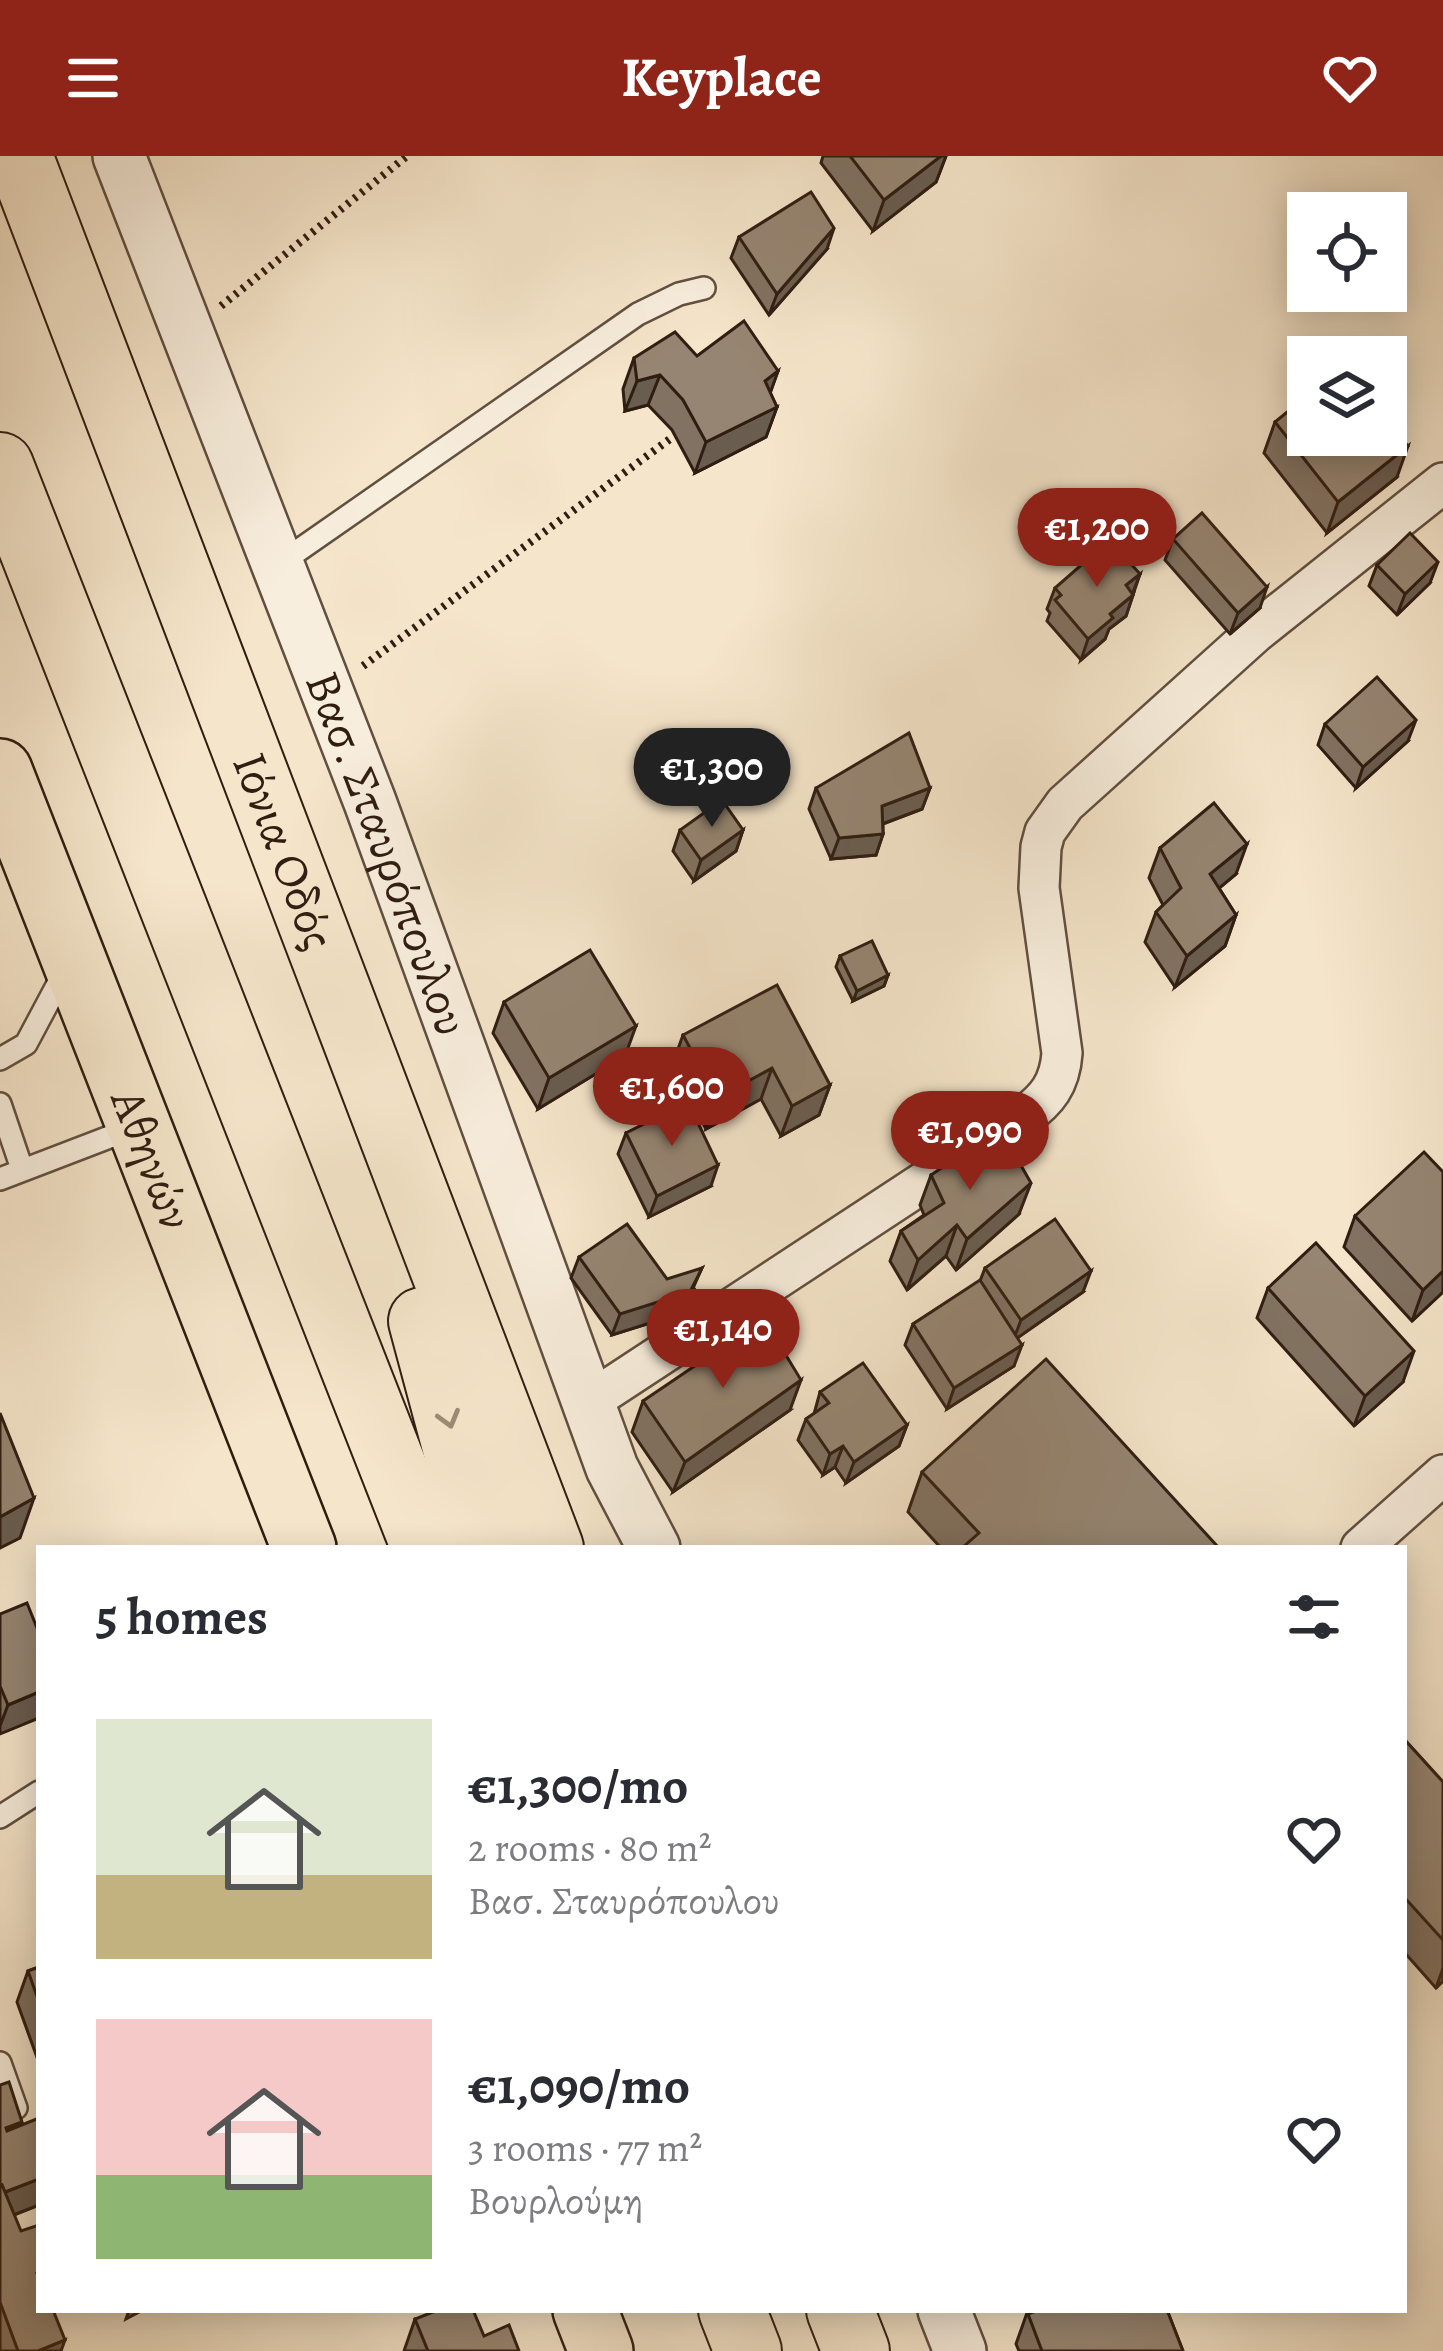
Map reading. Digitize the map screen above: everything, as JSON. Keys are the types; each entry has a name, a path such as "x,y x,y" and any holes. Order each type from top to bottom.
{"highway":[{"name":"Ιόνια Οδός","path":"19,156 549,1545"},
{"name":"Ιόνια Οδός","path":"0,207 413,1288 483,1545"},
{"path":"0,466 417,1530"},
{"path":"733,2313 748,2351"},
{"path":"842,2313 856,2351"}],"main road":[{"name":"Αθηνών","path":"0,771 303,1545"},
{"path":"586,2313 603,2351"}],"street":[{"name":"Βασ. Σταυρόπουλου","path":"119,156 328,692 612,1468 651,1545"},
{"path":"589,1402 1023,1117 1052,1092 1062,1053 1039,888 1041,847 1052,818 1256,632 1443,483"},
{"path":"1364,1545 1443,1475"},
{"path":"598,2313 603,2351"},
{"path":"945,2313 960,2351"}],"lane":[{"path":"279,565 626,322 659,302 704,288"},
{"path":"0,1059 26,1044 73,956"},
{"path":"0,1104 22,1169"},
{"path":"0,1179 140,1126"},
{"path":"0,1817 36,1794"},
{"path":"0,2063 22,2125"}],"path":[{"path":"189,332 407,156"},
{"path":"328,692 674,436"}],"building":[{"path":"850,156 941,156 884,200"},
{"path":"811,192 834,228 777,294 739,237"},
{"path":"744,321 778,371 765,381 777,407 706,442 683,400 660,375 637,381 634,358 675,332 697,356"},
{"path":"1287,412 1287,437 1275,422"},
{"path":"1302,456 1396,456 1338,502"},
{"path":"1202,513 1267,587 1238,613 1173,539"},
{"path":"1410,533 1438,562 1405,594 1377,565"},
{"path":"1115,546 1140,574 1126,585 1133,595 1088,639 1055,600 1061,595 1055,588 1087,560"},
{"path":"1377,677 1416,720 1363,767 1325,724"},
{"path":"909,733 930,788 882,806 883,834 839,838 816,788"},
{"path":"722,800 743,830 701,860 680,830"},
{"path":"1214,803 1247,844 1210,874 1236,915 1187,956 1156,912 1181,888 1160,848"},
{"path":"872,941 888,975 857,991 840,956"},
{"path":"590,950 636,1026 549,1078 504,1002"},
{"path":"777,985 830,1085 792,1106 772,1068 717,1098 683,1035"},
{"path":"688,1102 718,1165 657,1196 626,1133"},
{"path":"1000,1129 1031,1183 967,1239 957,1225 918,1260 901,1231 944,1203 931,1175"},
{"path":"1424,1152 1443,1172 1443,1271 1423,1290 1355,1216"},
{"path":"1055,1219 1091,1271 1021,1320 985,1268"},
{"path":"627,1224 667,1279 702,1268 690,1292 620,1314 579,1257"},
{"path":"1316,1243 1414,1351 1365,1396 1268,1288"},
{"path":"980,1280 1022,1345 954,1388 913,1324"},
{"path":"764,1319 801,1380 685,1462 643,1401"},
{"path":"1046,1359 1216,1545 965,1545 979,1533 922,1472"},
{"path":"863,1363 907,1425 854,1462 843,1446 830,1454 806,1419 829,1403 820,1392"},
{"path":"0,1413 34,1498 0,1517"},
{"path":"27,1603 36,1626 36,1693 8,1705 0,1686 0,1614"},
{"path":"1407,1742 1443,1782 1443,1940 1407,1900"},
{"path":"36,1968 36,1994 28,1971"},
{"path":"9,2082 22,2122 7,2131 36,2119 36,2180 5,2192 0,2186 0,2085"},
{"path":"0,2186 21,2231 36,2226 36,2313 54,2313 65,2340 38,2351 18,2351 0,2302"},
{"path":"430,2313 474,2313 484,2336 509,2325 519,2351 428,2351 415,2319"},
{"path":"1168,2313 1183,2351 1042,2351 1028,2314"}]}
